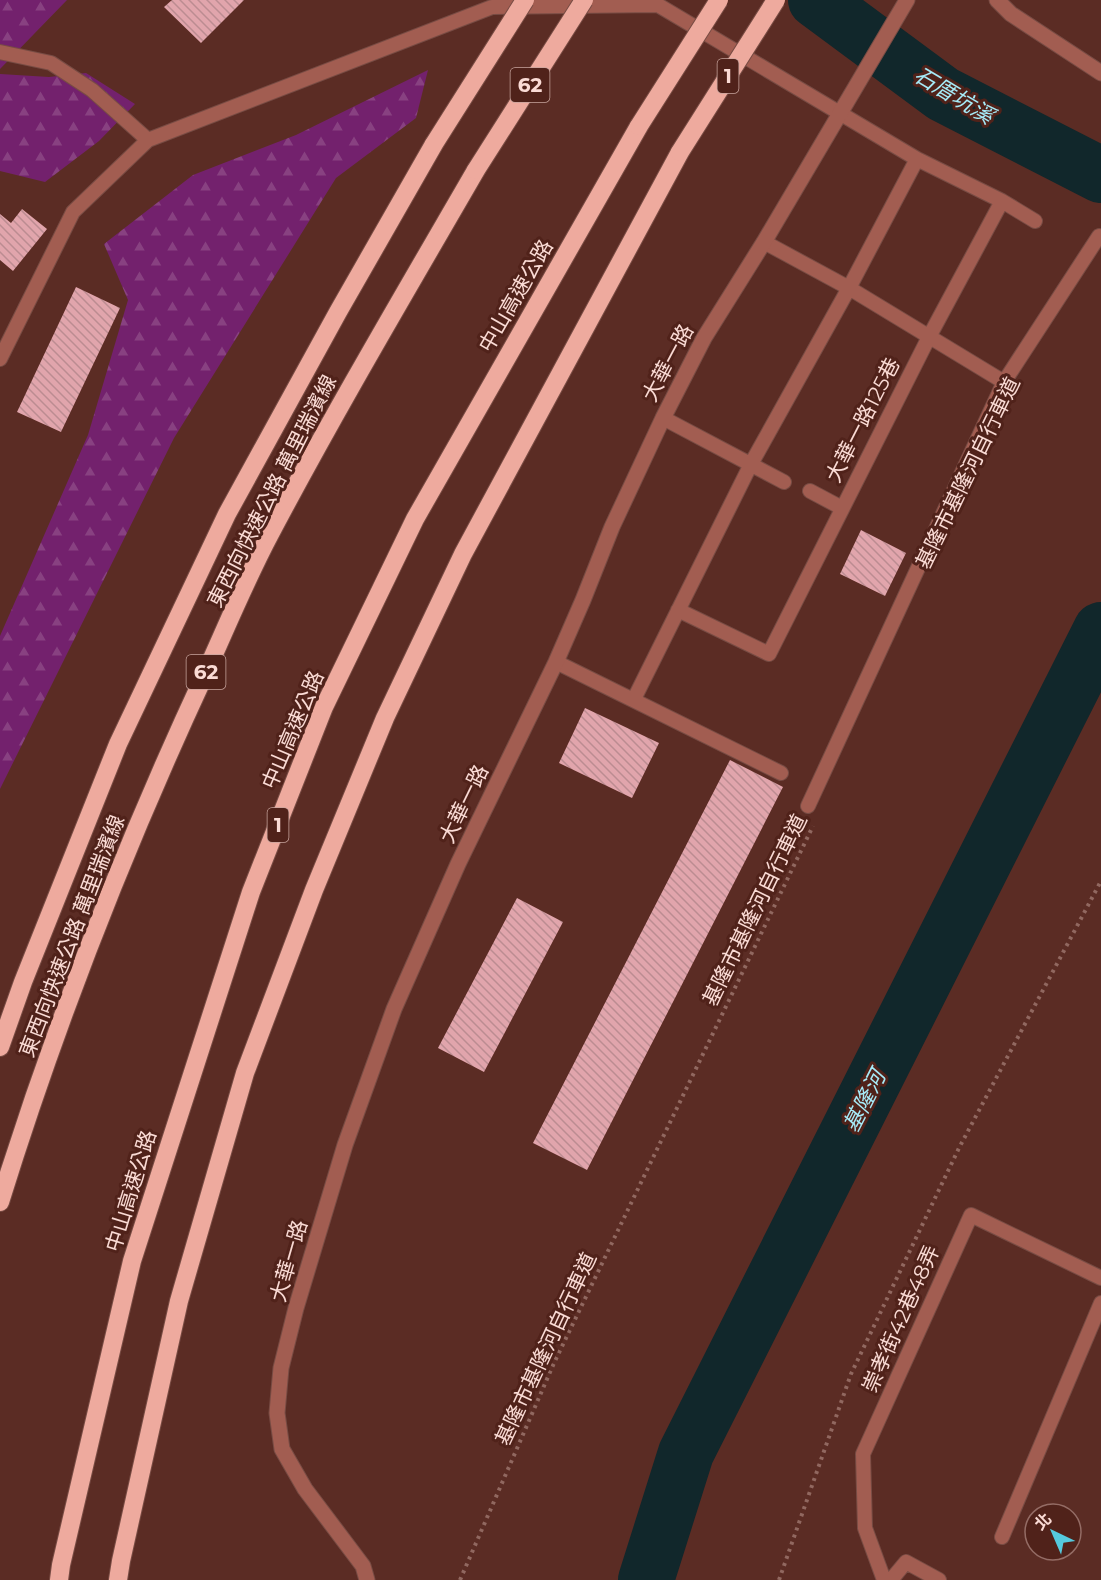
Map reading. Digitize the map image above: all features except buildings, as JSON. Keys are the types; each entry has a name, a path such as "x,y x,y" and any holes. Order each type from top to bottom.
{"highway":[{"name":"東西向快速公路 萬里瑞濱線","path":"0,1047 23,982 118,744 227,514 434,144 525,0"},
{"name":"東西向快速公路 萬里瑞濱線","path":"0,1203 17,1148 103,909 178,732 269,536 379,336 476,170 584,0"},
{"name":"中山高速公路","path":"59,1580 132,1261 251,892 324,707 415,519 639,126 718,0"},
{"name":"1","path":"118,1580 179,1301 245,1073 314,890 385,718 464,554 680,152 776,0"}],"street":[{"name":"大華一路","path":"367,1580 363,1566 305,1489 282,1449 277,1413 281,1368 296,1308 345,1145 394,1009 458,864 556,662 612,527 663,418 704,338 764,242 907,0"},
{"path":"997,0 1011,14 1101,73"}],"lane":[{"path":"0,359 73,212 148,140 492,7 658,5 917,159 1002,201 1035,221"},
{"path":"0,52 51,63 92,90 148,140"},
{"path":"634,699 751,464 849,288 917,159"},
{"name":"大華一路125巷","path":"678,610 769,654 929,337 1002,201"},
{"path":"812,812 1004,382 1099,236"},
{"path":"764,242 849,288 1004,382"},
{"path":"663,418 784,482"},
{"path":"810,491 843,508"},
{"path":"556,662 781,773"},
{"name":"崇孝街42巷48弄","path":"884,1580 865,1528 863,1454 971,1215 1101,1278"},
{"path":"1002,1536 1101,1303"},
{"path":"891,1580 906,1562 939,1580"}],"path":[{"name":"基隆市基隆河自行車道","path":"460,1580 554,1363 812,812"},
{"path":"779,1580 851,1374 959,1148 1101,881"}],"green space":[{"path":"0,0 67,0 0,69"},
{"path":"428,70 416,118 336,178 174,438 0,789 0,636 88,435 128,300 104,244 193,175 296,135"},
{"path":"86,73 135,104 99,141 45,182 0,171 0,74 49,77"}],"waterway":[{"name":"石厝坑溪","path":"816,0 943,94 1101,175"},
{"name":"基隆河","path":"646,1580 686,1453 1101,630"}]}
